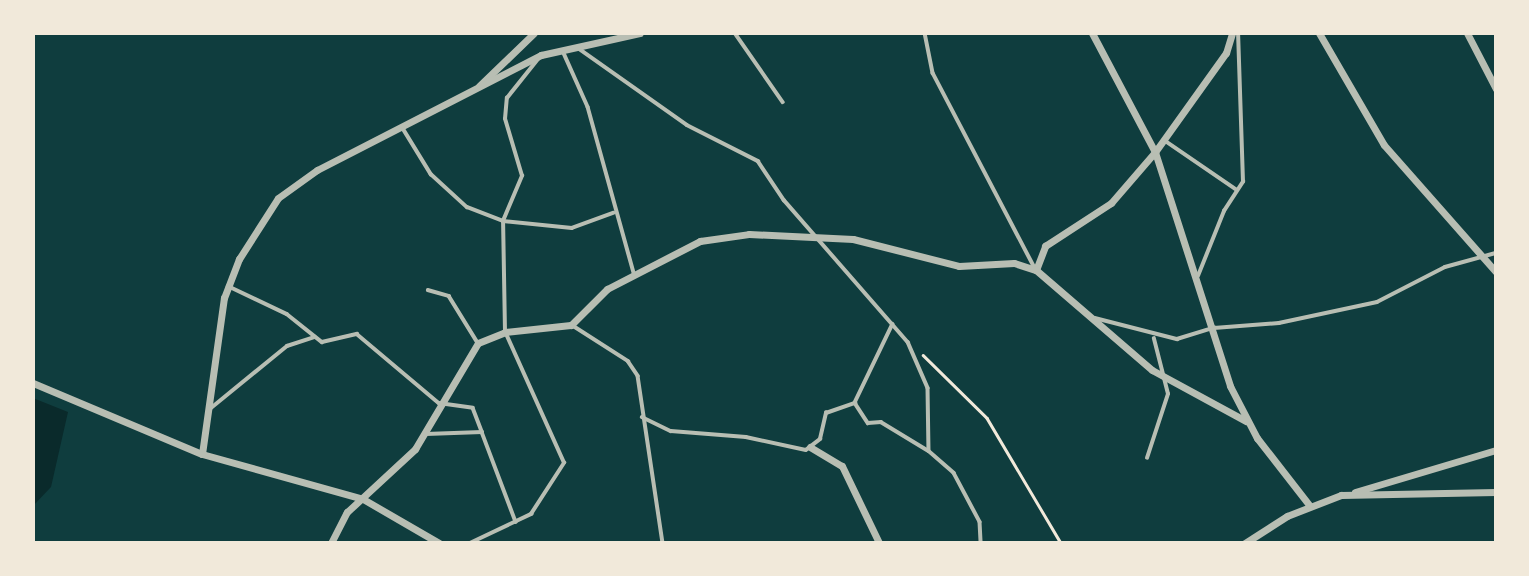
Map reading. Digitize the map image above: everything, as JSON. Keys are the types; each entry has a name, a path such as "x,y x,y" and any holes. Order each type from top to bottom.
{"street":[{"path":"470,95 534,33"},
{"path":"202,454 228,286 239,259 285,192 541,55 640,33"},
{"path":"1092,33 1155,152 1246,421 1310,506"},
{"path":"1036,270 1045,246 1111,204 1155,152 1226,53 1232,33"},
{"path":"1319,33 1384,145 1496,272"},
{"path":"1467,33 1496,89"},
{"path":"331,543 348,512 423,434 439,403 478,343 505,332 571,324 607,289 700,241 749,234 853,239 959,266 1014,263 1036,270 1166,378 1246,421"},
{"path":"33,383 202,454 363,499 439,543"},
{"path":"810,447 842,467 879,543"},
{"path":"1245,543 1310,506 1496,450"},
{"path":"1341,495 1496,492"},
{"path":"423,533 423,543"}],"lane":[{"path":"735,33 783,102"},
{"path":"926,33 933,72 1036,270"},
{"path":"1198,276 1243,182 1238,33"},
{"path":"578,48 687,125 758,161 908,342 928,388 929,451"},
{"path":"563,51 588,107 613,214 635,275"},
{"path":"470,543 531,514 564,463 505,332 503,221 522,176 505,119 508,98 541,55"},
{"path":"404,130 431,174 467,207 503,221 572,228 613,214"},
{"path":"1164,140 1237,190"},
{"path":"1090,317 1154,338 1177,339 1214,328 1279,323 1377,302 1445,267 1496,253"},
{"path":"228,286 287,314 322,342 357,334 439,403 473,408 516,522"},
{"path":"428,290 449,296 478,343"},
{"path":"642,417 671,431 810,447 820,439 826,413 855,403 893,323"},
{"path":"571,324 628,360 638,376 642,417 663,543"},
{"path":"210,408 287,346 315,337"},
{"path":"1147,458 1168,394 1154,338"},
{"path":"855,403 868,422 881,422 929,451 954,473 980,522 981,543"},
{"path":"423,434 482,432"}],"path":[{"path":"908,342 987,418 1061,543"}],"water":[{"path":"33,398 68,412 51,487 33,506"}]}
